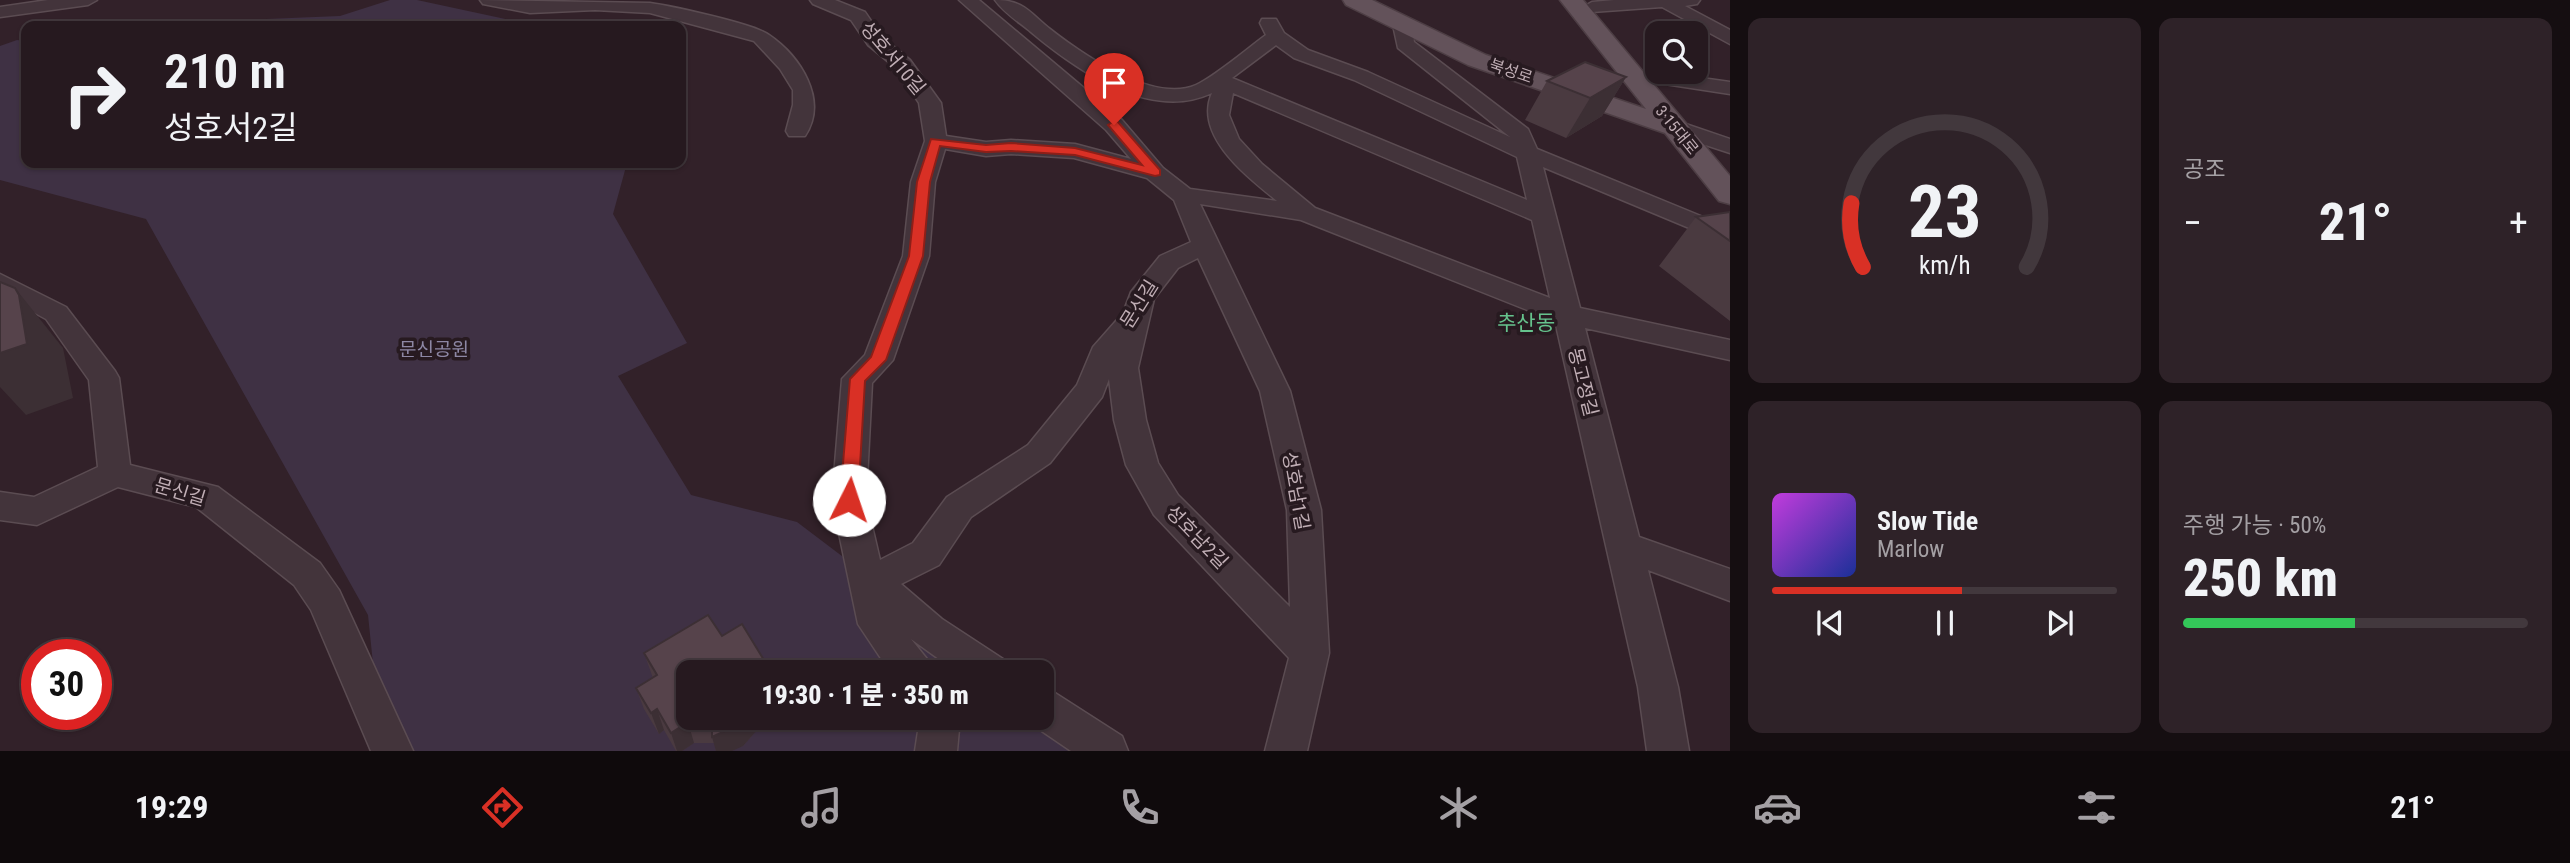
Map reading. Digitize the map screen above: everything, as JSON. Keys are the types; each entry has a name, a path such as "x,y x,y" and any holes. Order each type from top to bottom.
{"main road":[{"name":"북성로","path":"1354,0 1477,60 1674,127"},
{"name":"3·15대로","path":"1583,3 1645,70"},
{"name":"3·15대로","path":"1583,3 1674,127 1730,195"},
{"name":"3·15대로","path":"1657,84 1730,169"}],"street":[{"path":"0,12 88,0"},
{"path":"489,0 530,8 595,5 650,8 670,11 761,37 785,64 805,94 797,131"},
{"name":"성호서10길","path":"819,0 858,16 875,41 903,65 930,103 936,142 923,182 916,256 878,360 858,379 849,500 866,584"},
{"path":"968,0 1114,125 1155,173 1185,197 1205,245"},
{"path":"1004,0 1114,80 1173,95 1192,94 1222,81 1273,30 1301,54 1361,76 1528,153 1730,237"},
{"path":"1583,3 1692,0"},
{"path":"1665,2 1730,38"},
{"name":"몽고정길","path":"1402,25 1405,44 1520,134 1528,153 1658,687 1668,751"},
{"path":"1222,81 1219,115 1230,140 1277,190 1306,213"},
{"path":"1222,81 1542,215"},
{"path":"1699,84 1730,88"},
{"path":"1674,127 1730,146"},
{"path":"936,142 986,149 1011,147 1075,151 1155,173"},
{"path":"1185,197 1196,195 1306,213 1567,316 1730,350"},
{"name":"문신길","path":"866,584 926,554 959,507 1039,454 1091,389 1103,354 1137,314 1141,298 1157,274 1170,262 1205,245"},
{"name":"성호남1길","path":"1205,245 1275,391 1304,510 1310,653 1286,751"},
{"path":"0,284 56,313 104,378 115,474 37,511 0,506"},
{"name":"성호남2길","path":"1137,314 1123,368 1130,421 1143,465 1166,505 1310,653"},
{"name":"문신길","path":"115,474 206,496 307,574 326,601 392,751"},
{"path":"1625,547 1730,585"},
{"path":"866,584 877,624 904,660"},
{"path":"866,584 891,597 929,631 971,660"},
{"path":"1054,716 1107,751"},
{"path":"936,751 939,730"}],"green space":[{"path":"390,0 417,0 512,21 216,21 340,16"},
{"name":"문신공원","path":"17,40 21,40 21,168 626,168 613,214 687,343 618,376 691,495 797,522 979,660 676,660 676,730 1054,730 1054,726 1098,751 382,751 368,615 146,219 0,180 0,46"}],"building":[{"path":"1585,62 1626,77 1590,98 1547,81"},
{"path":"1730,212 1730,241 1696,217"},
{"path":"0,282 15,288 19,295 27,344 0,353"},
{"path":"708,615 722,636 742,624 764,660 676,660 676,730 671,733 657,709 651,713 636,688 657,675 644,653"},
{"path":"712,730 727,730 712,737"}],"district":[{"name":"추산동","path":"1526,323"}],"route":[{"path":"849,500 858,379 878,360 916,256 923,182 936,142 986,149 1011,147 1075,151 1155,173 1114,125"}]}
